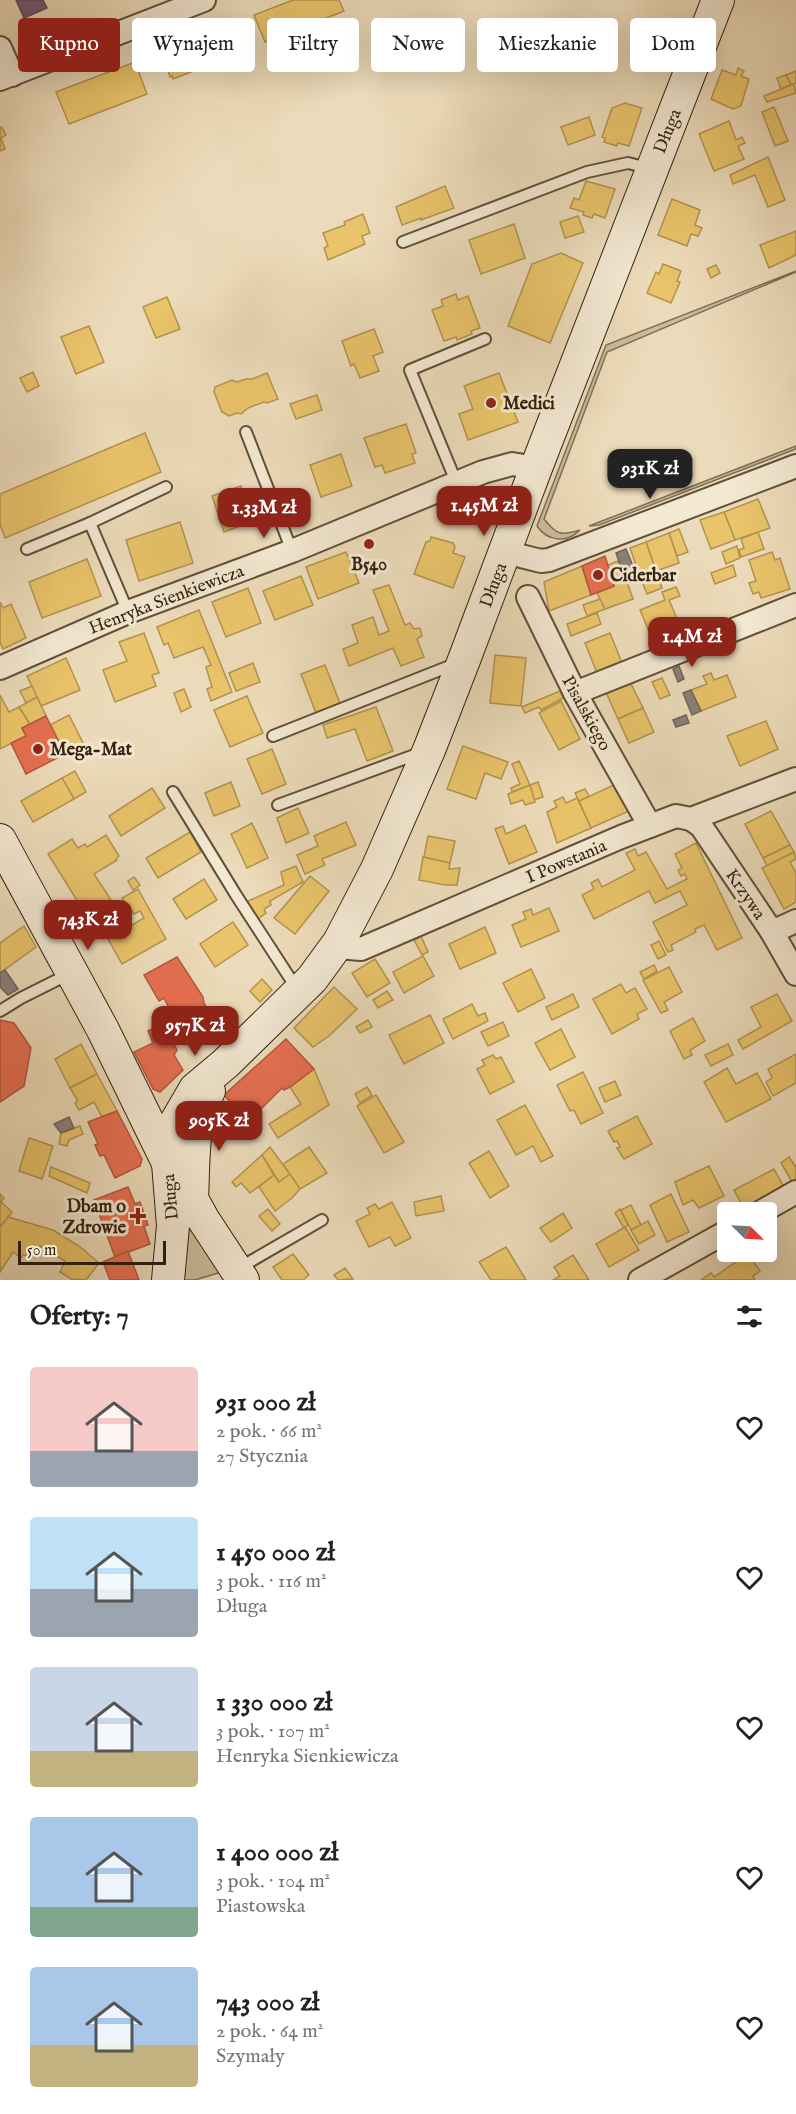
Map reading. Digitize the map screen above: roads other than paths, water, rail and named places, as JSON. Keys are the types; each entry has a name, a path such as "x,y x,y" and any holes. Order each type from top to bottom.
{"street":[{"path":"0,48 6,77 204,0"},
{"name":"Długa","path":"168,1280 173,1239 168,1163 174,1125 195,1089 226,1063 312,979 339,942 377,869 429,750 718,0"},
{"name":"Henryka Sienkiewicza","path":"0,668 128,612 292,551 457,485 483,472 512,464 536,468"},
{"path":"505,552 542,561 549,560 796,466"},
{"name":"Pisalskiego","path":"528,597 575,693 650,826"},
{"path":"575,693 796,605"},
{"name":"I Powstania","path":"339,942 349,948 361,949 650,826 676,816 691,819 796,779"},
{"name":"Krzywa","path":"691,819 701,826 772,932 796,974"},
{"path":"0,840 131,1085 168,1163 240,1275"},
{"path":"772,932 796,921"},
{"name":"Długa","path":"192,1198 195,1137 205,1099 226,1063"},
{"path":"131,1085 156,1101 173,1101 195,1089"},
{"path":"777,1203 796,1192"},
{"path":"640,1280 717,1237"}],"lane":[{"path":"403,243 587,172 628,163 651,169"},
{"path":"457,485 410,370 485,339"},
{"path":"246,432 292,551"},
{"path":"27,549 90,523 166,487"},
{"path":"90,523 128,612"},
{"path":"273,736 464,660"},
{"path":"278,805 429,750"},
{"path":"173,792 299,992"},
{"path":"1,1008 72,973"},
{"path":"240,1275 322,1220"}],"place":[{"name":"Medici","path":"491,403"},
{"name":"B540","path":"369,544"},
{"name":"Ciderbar","path":"598,575"},
{"name":"Mega-Mat","path":"38,749"},
{"name":"Dbam o Zdrowie","path":"138,1216"}]}
